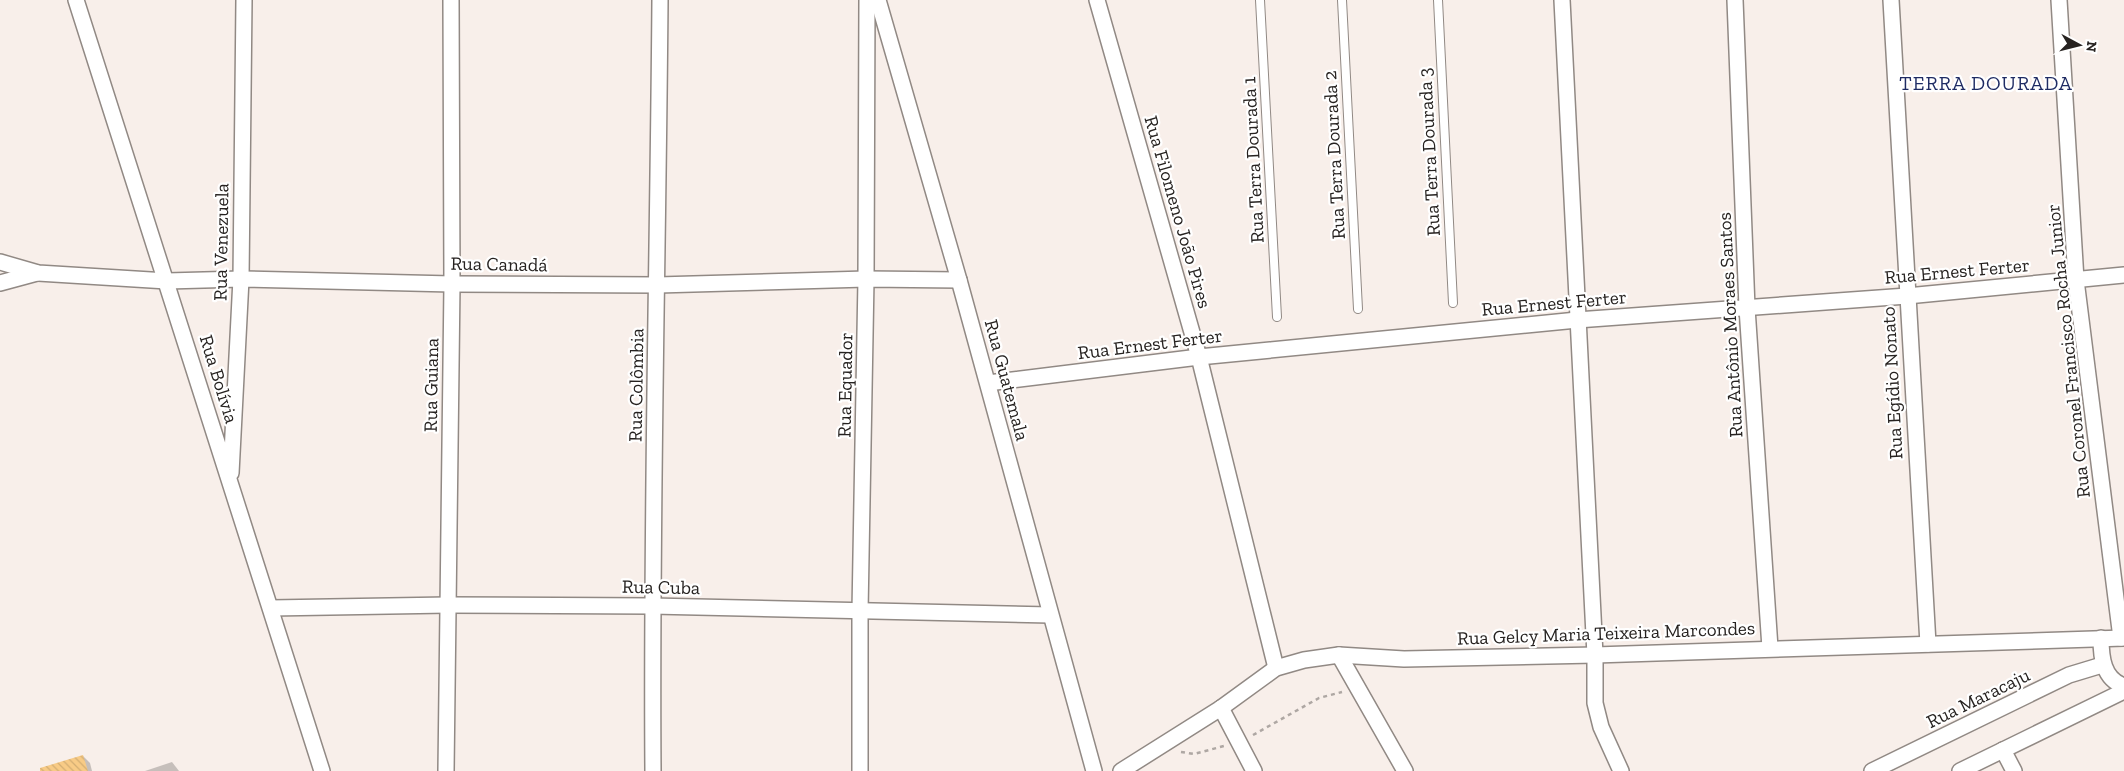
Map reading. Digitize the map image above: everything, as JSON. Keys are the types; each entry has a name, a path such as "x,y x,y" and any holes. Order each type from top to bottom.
{"street":[{"name":"Rua Bolívia","path":"76,0 322,771"},
{"name":"Rua Venezuela","path":"231,485 241,279 244,0"},
{"name":"Rua Guiana","path":"446,771 452,284 451,0"},
{"name":"Rua Colômbia","path":"653,771 652,606 658,285 660,0"},
{"name":"Rua Equador","path":"860,771 860,611 866,279 867,0"},
{"name":"Rua Guatemala","path":"878,0 988,383 1094,771"},
{"name":"Rua Filomeno João Pires","path":"1097,0 1199,357 1276,668"},
{"path":"1562,0 1595,655 1595,702 1601,728 1621,771"},
{"name":"Rua Antônio Moraes Santos","path":"1735,0 1747,308 1770,648"},
{"name":"Rua Egídio Nonato","path":"1891,0 1928,644"},
{"name":"Rua Coronel Francisco Rocha Junior","path":"2059,0 2076,280 2122,638"},
{"path":"0,262 38,273"},
{"name":"Rua Canadá","path":"38,273 167,281 241,279 452,284 658,285 866,279 959,280"},
{"path":"0,282 38,273"},
{"name":"Rua Ernest Ferter","path":"988,383 1199,357 1577,320 1907,296 2124,275"},
{"name":"Rua Cuba","path":"271,608 652,606 1050,615"},
{"path":"2101,638 2102,665 2112,680 2124,686"},
{"name":"Rua Gelcy Maria Teixeira Marcondes","path":"1122,771 1221,708 1276,668 1304,660 1339,655 1404,659 1595,655 2122,638"},
{"path":"1339,655 1405,771"},
{"name":"Rua Maracaju","path":"1872,771 2069,675 2102,665"},
{"path":"1960,771 2124,690"},
{"path":"1221,708 1254,771"},
{"path":"2003,750 2014,771"}],"lane":[{"name":"Rua Terra Dourada 1","path":"1260,0 1278,317"},
{"name":"Rua Terra Dourada 2","path":"1342,0 1358,309"},
{"name":"Rua Terra Dourada 3","path":"1438,0 1453,303"}],"path":[{"path":"1156,748 1194,754 1239,742 1320,698 1358,687"}],"building":[{"path":"83,755 88,771 40,771 40,768"}],"district":[{"name":"TERRA DOURADA","path":"1986,83"}]}
